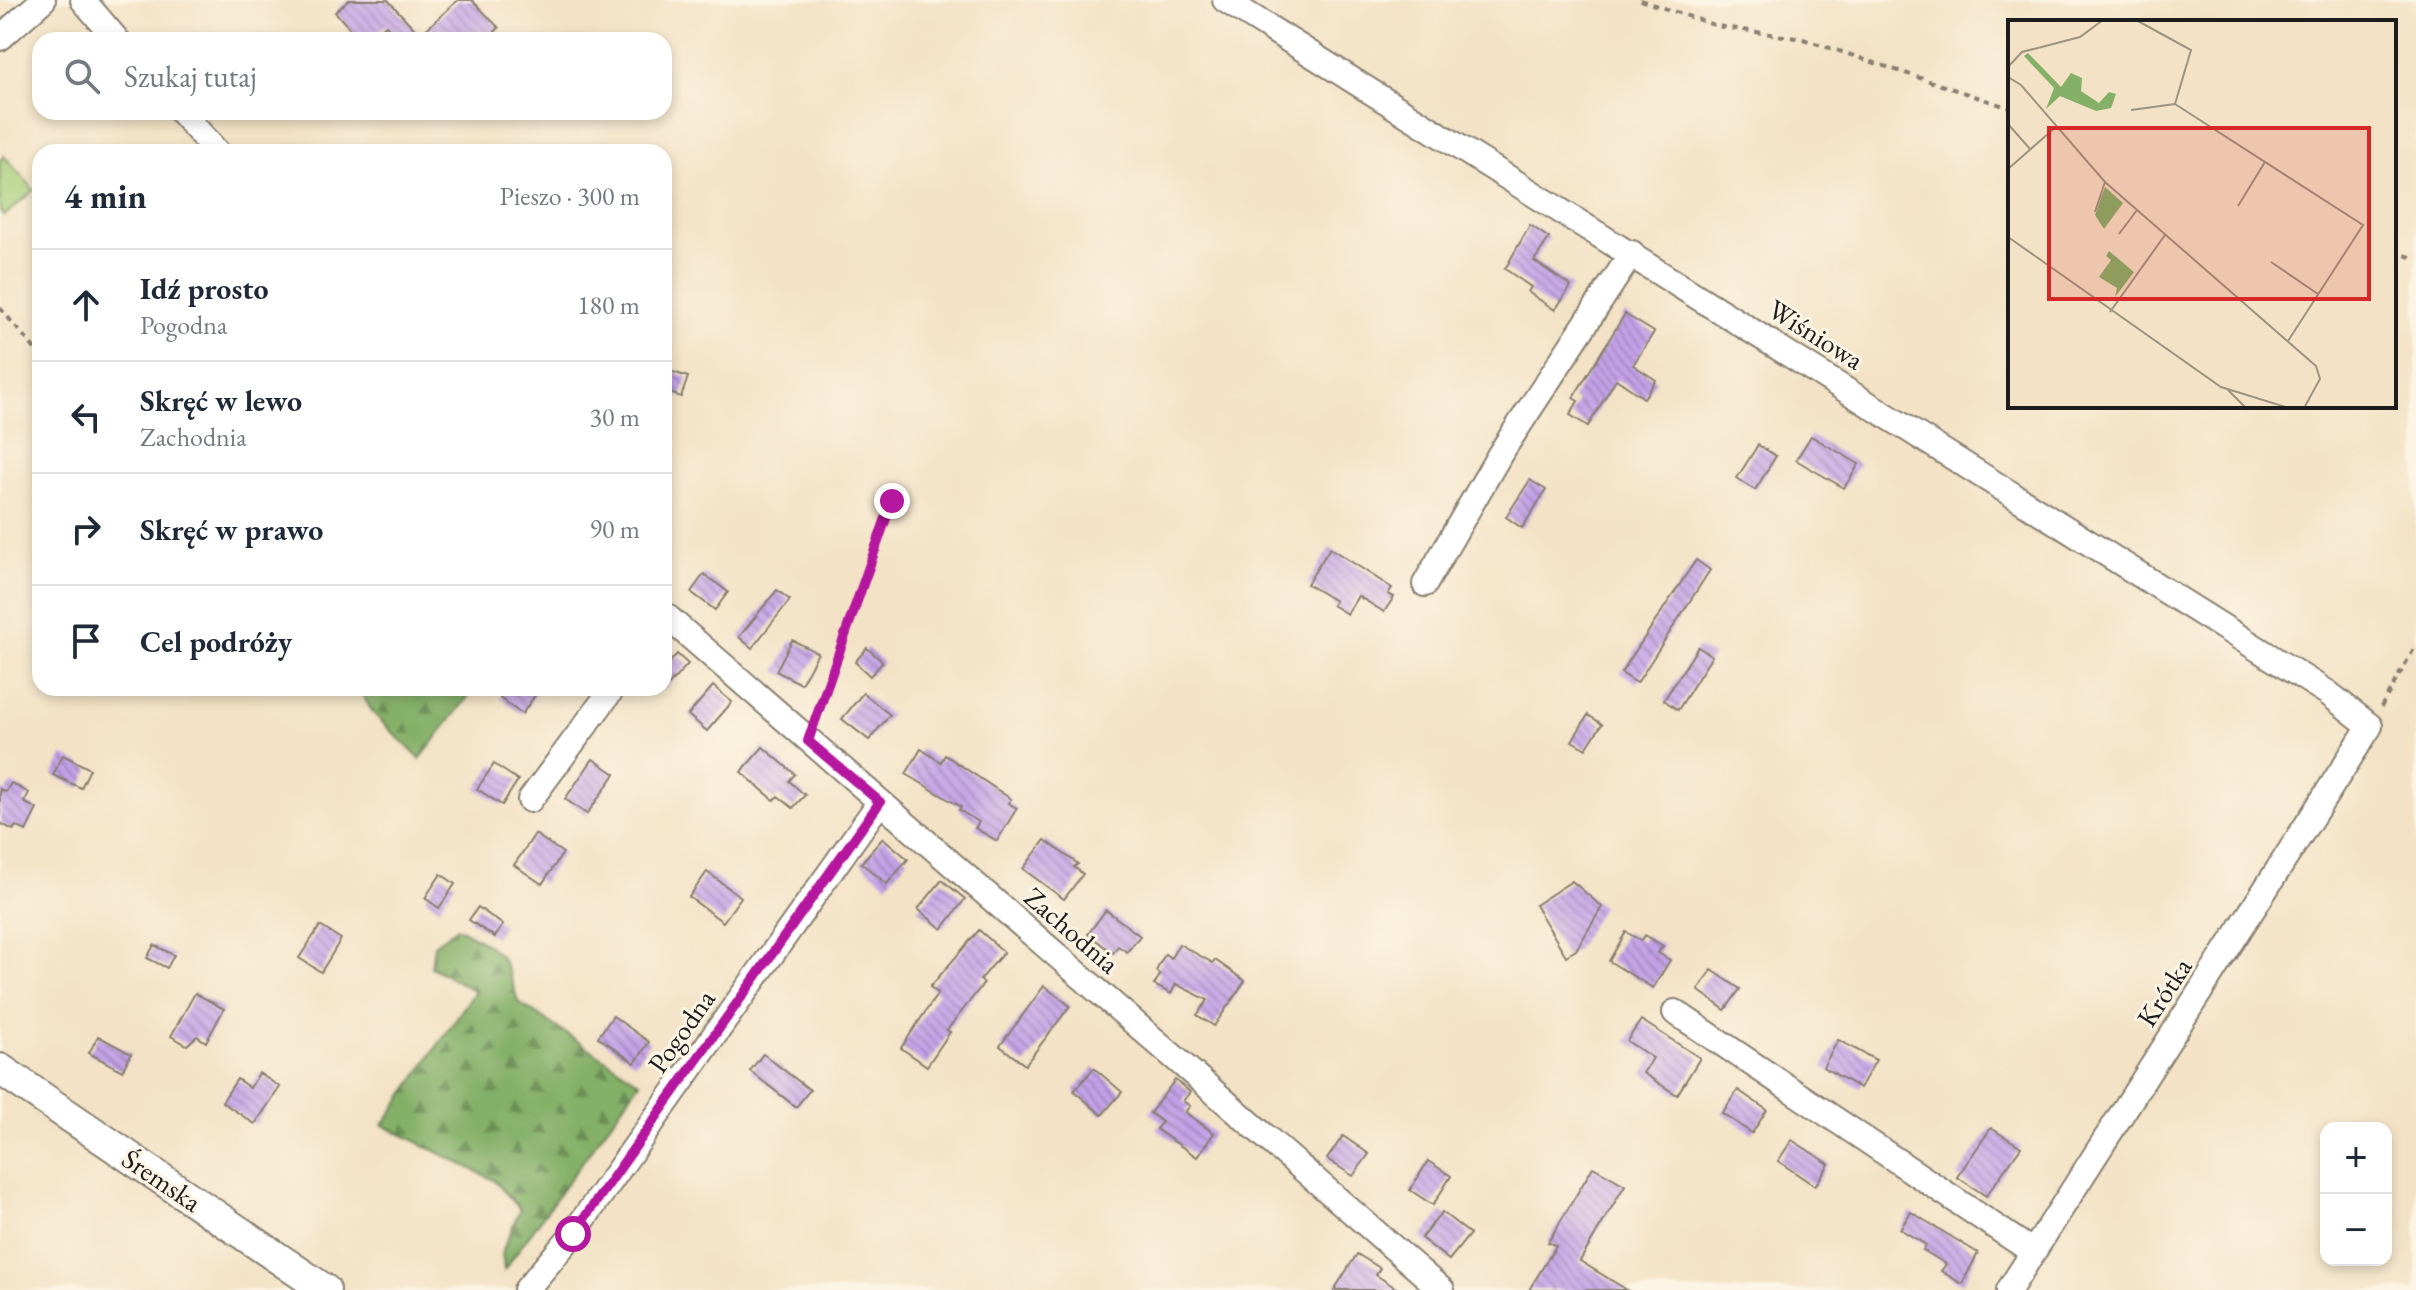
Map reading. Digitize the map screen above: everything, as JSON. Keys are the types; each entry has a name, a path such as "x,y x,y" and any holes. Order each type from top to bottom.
{"main road":[{"name":"Śremska","path":"0,1069 325,1290"}],"street":[{"path":"0,38 43,0"},
{"path":"83,0 110,32"},
{"name":"Wiśniowa","path":"1225,0 2328,693 2370,726"},
{"path":"188,120 210,144"},
{"path":"1425,584 1500,454 1632,253"},
{"name":"Zachodnia","path":"672,622 1442,1290"},
{"path":"530,800 607,696"},
{"name":"Krótka","path":"2009,1290 2370,726"},
{"name":"Pogodna","path":"526,1290 573,1234 880,802"},
{"path":"1675,1012 2033,1252"}],"path":[{"path":"1640,0 1717,26 1803,39 2008,107"},
{"path":"2396,252 2416,259"},
{"path":"0,308 32,346"},
{"path":"808,741 892,501"},
{"path":"2370,726 2416,645"}],"green space":[{"path":"4,156 32,188 32,192 4,216 0,211 0,160"},
{"path":"363,696 469,696 420,759 374,714"},
{"path":"457,927 499,955 509,972 518,1002 640,1082 504,1270 502,1252 520,1209 494,1180 383,1125 475,991 431,967 434,945"}],"building":[{"path":"349,0 388,0 417,32 392,32 386,25 378,32 353,32 335,12"},
{"path":"458,0 472,0 499,28 495,32 423,32"},
{"path":"1530,225 1549,238 1534,261 1571,286 1555,310 1528,292 1531,287 1505,269"},
{"path":"1625,314 1654,332 1633,365 1656,380 1644,398 1616,379 1588,426 1570,415 1578,401 1573,398"},
{"path":"672,372 688,377 681,397 672,394"},
{"path":"1811,436 1859,464 1844,488 1796,460"},
{"path":"1758,445 1776,456 1755,490 1737,478"},
{"path":"1530,480 1546,490 1522,528 1506,517"},
{"path":"1330,548 1392,588 1388,594 1394,597 1384,612 1358,596 1347,614 1332,605 1335,601 1307,584"},
{"path":"1696,560 1710,570 1637,683 1621,673"},
{"path":"704,574 728,592 715,610 691,592"},
{"path":"777,590 790,600 752,648 739,637"},
{"path":"792,640 818,653 801,684 776,671"},
{"path":"1698,647 1712,656 1678,710 1664,700"},
{"path":"867,648 883,662 870,676 855,662"},
{"path":"677,654 688,664 672,681 672,659"},
{"path":"713,686 732,702 707,731 688,715"},
{"path":"863,693 890,715 869,740 842,719"},
{"path":"501,696 534,696 522,714 500,698"},
{"path":"1588,715 1602,724 1586,749 1572,741"},
{"path":"763,747 795,774 789,781 805,795 793,808 778,796 774,800 741,772"},
{"path":"921,749 941,762 945,755 1011,799 1008,803 1017,808 997,841 975,828 979,822 959,810 961,807 906,774"},
{"path":"63,755 90,769 81,788 53,775"},
{"path":"593,759 615,774 587,814 565,799"},
{"path":"494,764 518,780 502,805 477,789"},
{"path":"11,783 29,793 24,802 37,809 26,831 16,826 13,830 0,823 0,789 6,792"},
{"path":"535,834 563,853 542,884 514,865"},
{"path":"883,838 908,859 887,884 861,863"},
{"path":"1045,840 1078,864 1074,867 1083,874 1064,899 1023,869"},
{"path":"707,872 741,897 723,922 689,897"},
{"path":"441,874 455,884 439,908 425,898"},
{"path":"942,880 965,899 942,929 918,909"},
{"path":"1572,881 1602,907 1576,950 1566,956 1535,905"},
{"path":"478,907 503,925 495,937 469,920"},
{"path":"1106,910 1140,936 1127,952 1118,946 1113,953 1088,934"},
{"path":"320,926 341,939 321,972 299,958"},
{"path":"979,930 1004,952 980,980 984,983 947,1030 950,1032 927,1066 901,1048 938,993 930,987"},
{"path":"1626,932 1641,941 1645,935 1663,946 1658,953 1670,960 1653,988 1609,961"},
{"path":"1179,944 1213,963 1215,960 1245,981 1214,1026 1197,1015 1208,1000 1176,984 1171,994 1154,985 1160,975 1156,971 1165,954 1171,958"},
{"path":"154,945 174,955 167,968 147,958"},
{"path":"1712,970 1740,989 1725,1010 1698,990"},
{"path":"1044,986 1070,1006 1025,1065 1000,1046"},
{"path":"195,993 224,1009 206,1042 197,1036 187,1045 171,1036"},
{"path":"613,1016 649,1042 635,1063 598,1037"},
{"path":"1641,1020 1700,1058 1677,1095 1643,1073 1653,1058 1627,1041"},
{"path":"98,1036 131,1054 122,1071 89,1053"},
{"path":"1838,1040 1876,1060 1860,1088 1823,1067"},
{"path":"763,1054 810,1090 796,1107 750,1071"},
{"path":"1094,1068 1122,1092 1102,1115 1074,1091"},
{"path":"259,1073 280,1087 255,1124 222,1102 237,1079 250,1088"},
{"path":"1175,1080 1190,1092 1183,1101 1190,1106 1185,1112 1214,1133 1197,1157 1156,1129 1162,1122 1150,1113"},
{"path":"1738,1090 1767,1110 1752,1133 1722,1113"},
{"path":"1991,1128 2021,1147 1986,1196 1957,1177"},
{"path":"1343,1136 1369,1154 1353,1176 1327,1159"},
{"path":"1792,1140 1829,1164 1815,1186 1778,1161"},
{"path":"1428,1161 1451,1176 1433,1205 1410,1190"},
{"path":"1593,1167 1625,1185 1580,1261 1627,1290 1529,1290 1556,1246 1548,1242"},
{"path":"1442,1212 1470,1234 1449,1260 1421,1238"},
{"path":"1911,1212 1978,1253 1962,1284 1941,1271 1946,1264 1923,1250 1926,1245 1900,1229"},
{"path":"1357,1254 1380,1268 1376,1275 1399,1290 1334,1290"}],"route":[{"path":"573,1234 606,1183 678,1087 880,802 808,741 892,501"}]}
